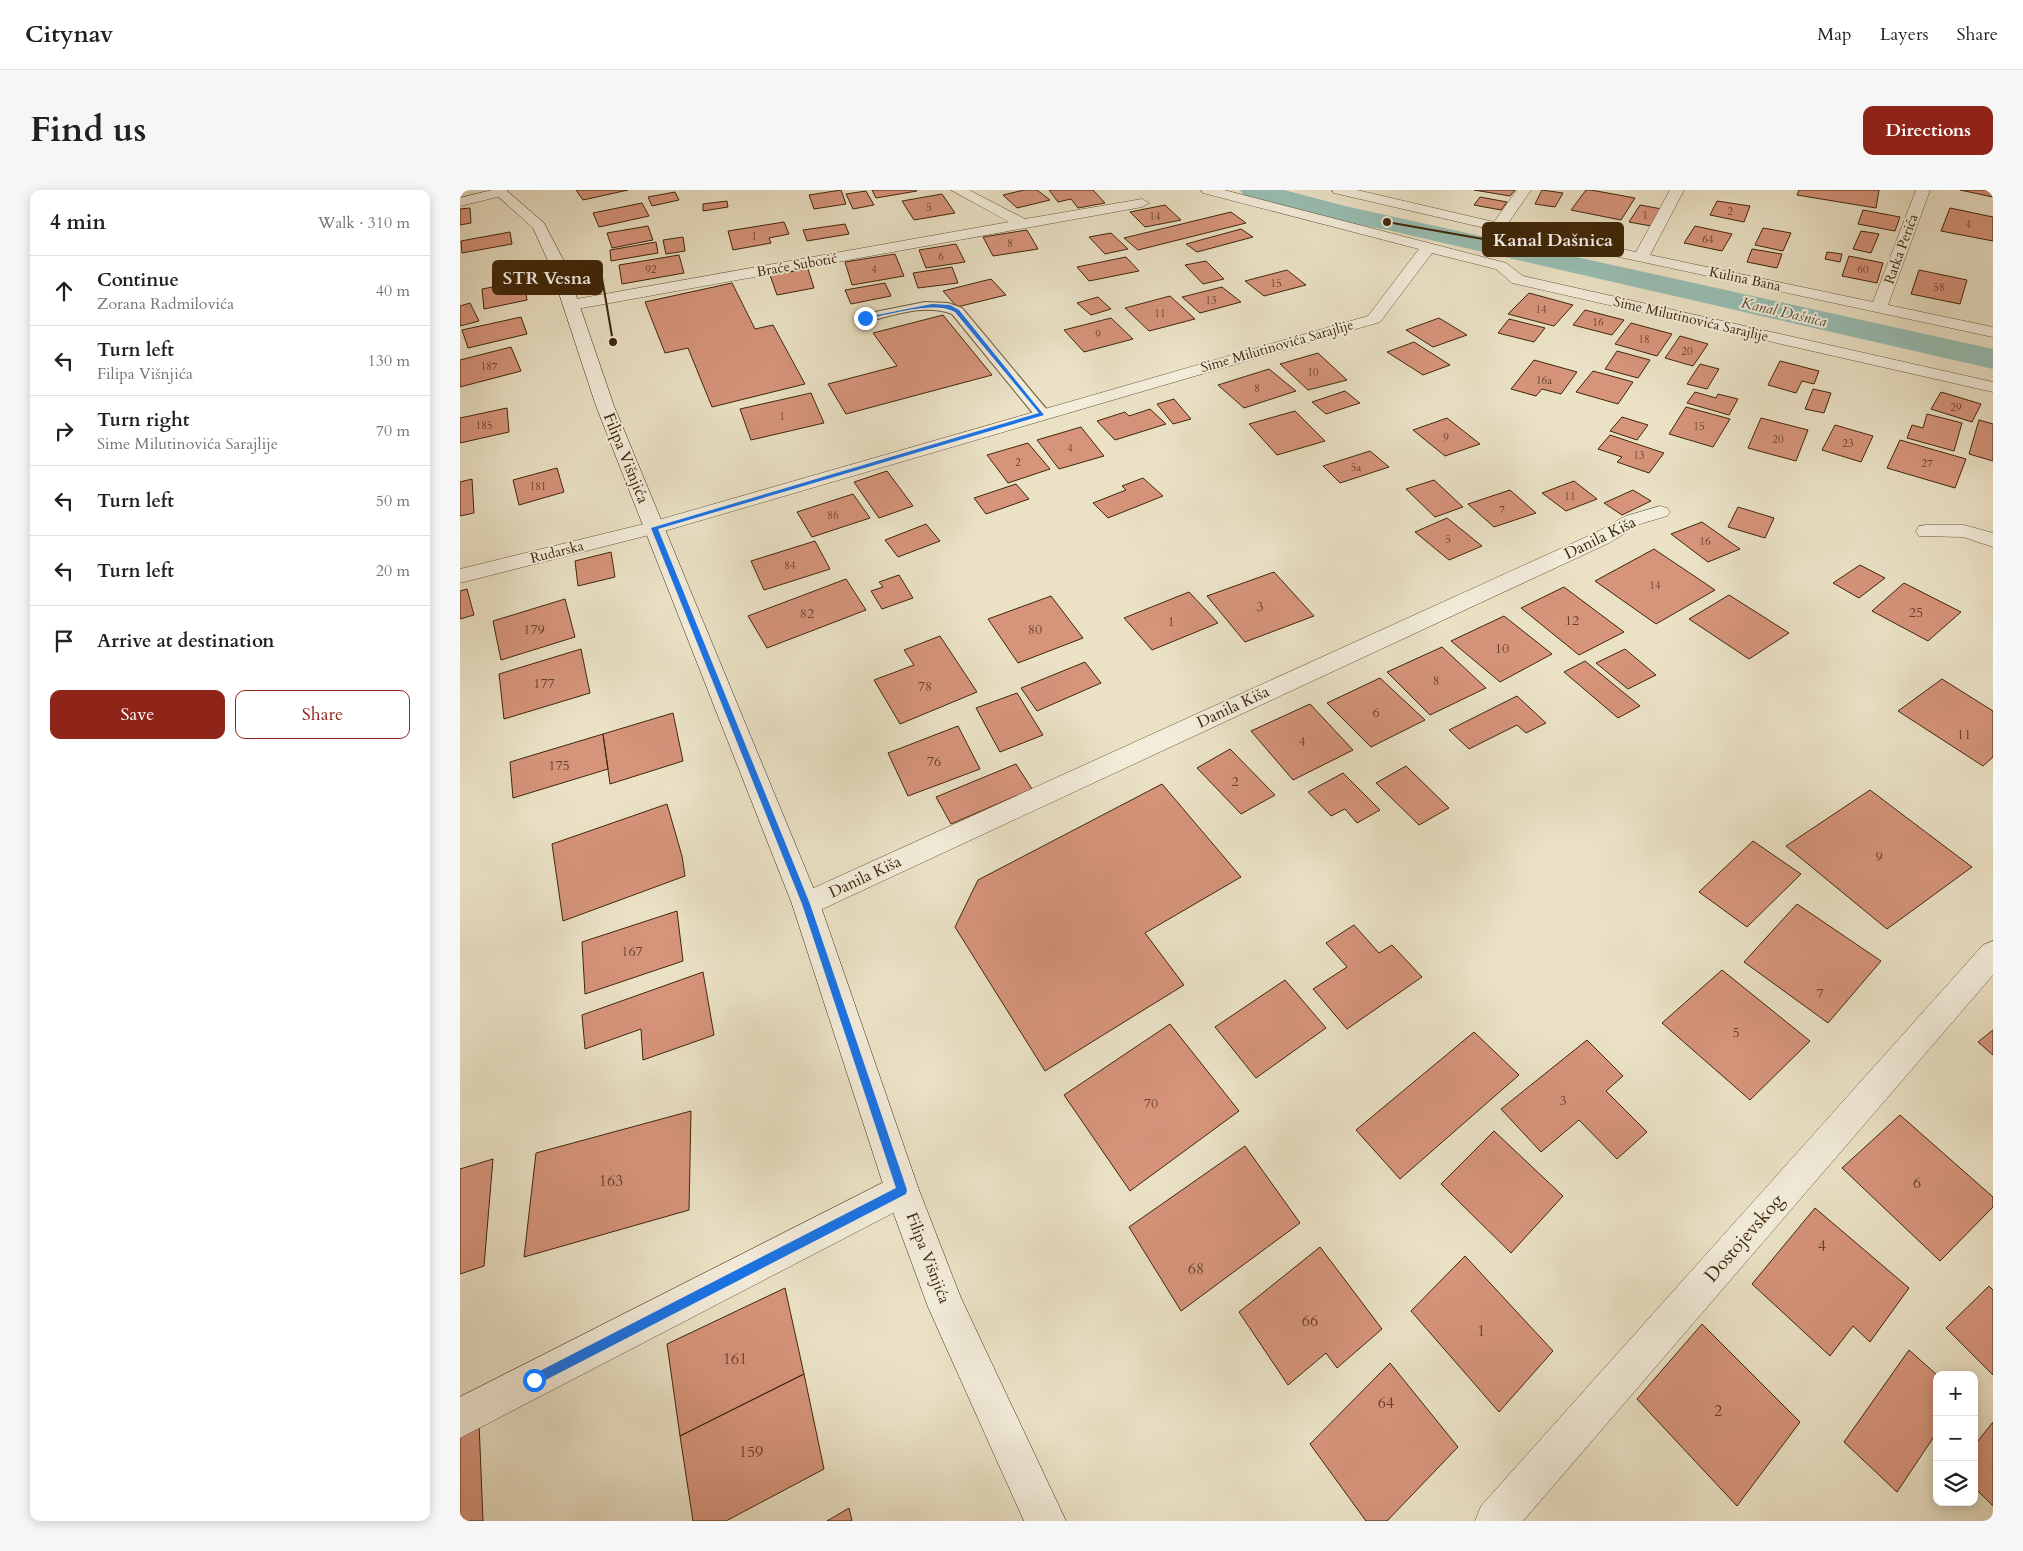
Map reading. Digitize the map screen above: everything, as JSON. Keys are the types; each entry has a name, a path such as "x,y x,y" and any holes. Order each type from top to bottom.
{"street":[{"path":"958,190 1023,224"},
{"path":"1208,190 1428,247"},
{"name":"Kulina Bana","path":"1339,190 1367,193 1498,227 1993,332"},
{"path":"1498,227 1524,190"},
{"path":"1641,257 1677,190"},
{"name":"Ratka Perića","path":"1879,307 1923,190"},
{"path":"460,202 499,191"},
{"name":"Filipa Višnjića","path":"499,191 539,226 557,263 605,406 806,904 902,1190 946,1307 1045,1521"},
{"name":"Braće Subotić","path":"571,305 1142,203"},
{"name":"Sime Milutinovića Sarajlije","path":"654,528 1374,319 1428,247 1501,266 1518,280 1993,387"},
{"name":"Danila Kiša","path":"806,904 1594,542 1633,520 1660,512"},
{"name":"Rudarska","path":"460,576 654,528"},
{"path":"1926,531 1964,531 1993,540"},
{"name":"Dostojevskog","path":"1496,1521 1993,954"},
{"path":"460,1418 902,1190"}],"lane":[{"path":"865,318 932,305 950,306 957,311 1042,414"}],"building":[{"path":"576,190 628,190 583,200"},
{"path":"841,190 846,204 814,209 809,195"},
{"path":"872,190 916,190 917,191 876,198"},
{"path":"1024,190 1037,190 1050,200 1017,208 1003,195"},
{"path":"1049,190 1093,190 1105,203 1078,208 1071,199 1058,202"},
{"path":"1474,190 1515,190 1510,196"},
{"path":"1542,190 1563,193 1555,207 1535,204"},
{"path":"1586,190 1635,198 1621,220 1571,210"},
{"path":"1799,190 1879,190 1876,208 1797,195"},
{"path":"1960,190 1993,190 1993,197"},
{"path":"866,191 874,205 853,209 846,194"},
{"path":"675,192 679,200 652,206 648,197"},
{"path":"942,194 955,213 914,220 902,201"},
{"path":"1480,197 1507,202 1501,210 1474,205"},
{"path":"727,201 728,207 703,211 703,204"},
{"path":"1717,201 1750,206 1744,222 1710,215"},
{"path":"642,203 649,216 599,227 593,213"},
{"path":"1165,205 1181,220 1145,227 1130,212"},
{"path":"1640,205 1662,209 1651,226 1629,222"},
{"path":"470,208 471,223 460,225 460,209"},
{"path":"1950,208 1993,217 1993,241 1941,231"},
{"path":"1863,210 1900,217 1895,231 1858,224"},
{"path":"1231,212 1246,223 1138,250 1124,238"},
{"path":"784,222 789,234 769,238 771,243 733,250 728,231"},
{"path":"845,224 849,234 807,241 803,230"},
{"path":"648,226 653,240 612,248 607,233"},
{"path":"1695,226 1732,234 1722,251 1684,243"},
{"path":"1763,228 1791,233 1783,251 1755,245"},
{"path":"1241,229 1253,237 1197,252 1186,244"},
{"path":"1027,230 1038,249 993,256 983,237"},
{"path":"1861,231 1879,234 1871,253 1853,249"},
{"path":"510,232 512,244 462,253 461,241"},
{"path":"1111,233 1128,249 1105,254 1089,237"},
{"path":"683,237 685,251 666,254 663,240"},
{"path":"656,242 658,253 611,261 610,250"},
{"path":"956,244 965,262 926,268 919,250"},
{"path":"1752,249 1782,254 1777,268 1747,262"},
{"path":"1827,252 1842,254 1840,262 1825,259"},
{"path":"895,254 904,276 852,285 845,262"},
{"path":"679,255 684,273 622,284 619,265"},
{"path":"1849,256 1883,263 1877,283 1842,276"},
{"path":"1126,257 1139,271 1089,281 1077,267"},
{"path":"1206,261 1224,279 1203,284 1185,265"},
{"path":"952,267 958,283 918,288 913,273"},
{"path":"808,269 814,288 777,295 770,275"},
{"path":"1287,270 1306,285 1264,296 1245,281"},
{"path":"1919,270 1967,280 1960,304 1911,294"},
{"path":"991,279 1006,295 957,307 943,291"},
{"path":"524,281 527,300 484,309 482,289"},
{"path":"732,283 755,329 773,325 805,384 712,407 688,348 665,353 645,302"},
{"path":"885,283 891,296 851,304 845,290"},
{"path":"1222,287 1241,302 1200,313 1182,297"},
{"path":"1529,293 1573,305 1554,326 1508,314"},
{"path":"1170,296 1195,319 1149,331 1125,308"},
{"path":"1098,297 1111,309 1091,315 1077,303"},
{"path":"470,303 479,321 460,326 460,306"},
{"path":"1585,310 1624,320 1612,335 1573,325"},
{"path":"943,315 992,375 846,414 828,384 897,366 873,333"},
{"path":"521,317 527,334 468,348 462,330"},
{"path":"1111,318 1133,339 1084,352 1064,330"},
{"path":"1439,318 1467,335 1433,347 1406,330"},
{"path":"1509,319 1545,328 1534,342 1498,333"},
{"path":"1631,323 1672,334 1657,356 1615,344"},
{"path":"1680,336 1708,344 1693,366 1665,358"},
{"path":"1414,342 1450,365 1423,375 1387,352"},
{"path":"511,347 521,371 460,387 460,360"},
{"path":"1617,351 1650,360 1638,378 1605,369"},
{"path":"1318,353 1347,380 1308,390 1280,364"},
{"path":"1534,360 1577,372 1561,394 1542,389 1536,396 1511,389"},
{"path":"1780,361 1819,371 1814,384 1802,381 1796,393 1768,385"},
{"path":"1700,364 1719,369 1707,389 1687,384"},
{"path":"1269,369 1296,391 1244,408 1218,385"},
{"path":"1593,371 1633,382 1618,404 1576,392"},
{"path":"1813,389 1831,393 1824,413 1805,409"},
{"path":"1345,391 1360,403 1326,414 1312,402"},
{"path":"1695,392 1716,398 1718,394 1738,399 1729,415 1687,403"},
{"path":"1941,392 1981,404 1972,422 1931,409"},
{"path":"811,393 824,423 751,440 740,409"},
{"path":"1174,399 1191,419 1173,424 1157,404"},
{"path":"1686,407 1730,419 1713,447 1669,434"},
{"path":"507,408 509,432 460,443 460,418"},
{"path":"1150,409 1166,424 1115,440 1097,421 1125,412 1129,416"},
{"path":"1295,411 1325,441 1277,455 1249,424"},
{"path":"1927,414 1962,423 1954,451 1907,438 1912,425 1923,428"},
{"path":"1622,417 1648,425 1637,440 1610,431"},
{"path":"1447,418 1480,444 1445,456 1413,430"},
{"path":"1761,418 1808,430 1796,461 1748,448"},
{"path":"1979,420 1993,424 1993,461 1969,454"},
{"path":"1835,425 1873,436 1861,462 1822,450"},
{"path":"1081,427 1104,456 1059,469 1037,440"},
{"path":"1610,435 1664,453 1649,473 1617,462 1622,457 1598,449"},
{"path":"1900,440 1966,459 1955,488 1887,468"},
{"path":"1028,443 1050,469 1008,483 987,455"},
{"path":"1370,451 1389,467 1340,483 1323,466"},
{"path":"557,468 564,492 519,505 513,480"},
{"path":"887,471 913,506 879,518 854,482"},
{"path":"1143,478 1163,496 1108,518 1093,503 1126,490 1122,486"},
{"path":"472,479 474,513 460,516 460,482"},
{"path":"1434,480 1463,507 1435,517 1406,489"},
{"path":"1574,481 1597,499 1566,511 1542,493"},
{"path":"1016,484 1029,499 986,514 974,498"},
{"path":"1510,490 1536,513 1494,527 1468,504"},
{"path":"1633,490 1651,501 1622,515 1604,503"},
{"path":"853,494 870,518 812,537 797,512"},
{"path":"1738,507 1774,518 1765,538 1728,527"},
{"path":"1447,518 1482,546 1449,560 1415,532"},
{"path":"1702,522 1740,549 1708,562 1671,534"},
{"path":"926,524 940,541 898,557 885,540"},
{"path":"815,541 830,569 764,590 751,561"},
{"path":"1654,549 1715,590 1656,624 1595,581"},
{"path":"611,552 615,577 578,586 575,561"},
{"path":"1860,565 1885,578 1859,598 1833,583"},
{"path":"1274,572 1314,616 1245,642 1207,596"},
{"path":"899,575 913,598 882,609 871,591 883,587 879,582"},
{"path":"846,579 866,610 767,648 748,616"},
{"path":"1904,583 1961,612 1928,641 1872,611"},
{"path":"1564,587 1624,632 1579,655 1521,608"},
{"path":"467,589 474,615 460,619 460,591"},
{"path":"1189,592 1218,623 1152,650 1124,618"},
{"path":"1729,595 1789,633 1749,659 1689,619"},
{"path":"1051,596 1083,638 1018,663 988,619"},
{"path":"565,599 575,637 501,660 493,621"},
{"path":"1504,616 1552,654 1500,682 1451,641"},
{"path":"940,636 977,692 900,724 874,680 914,665 904,650"},
{"path":"1442,647 1486,688 1430,715 1387,672"},
{"path":"581,649 590,693 504,719 499,674"},
{"path":"1625,649 1656,675 1628,689 1596,663"},
{"path":"1585,661 1640,706 1618,718 1564,672"},
{"path":"1085,662 1101,683 1037,711 1021,688"},
{"path":"1380,678 1425,720 1371,747 1327,703"},
{"path":"1942,679 1993,711 1993,757 1983,766 1898,711"},
{"path":"1017,693 1043,735 1000,752 976,708"},
{"path":"1517,696 1546,723 1526,733 1517,725 1469,749 1449,730"},
{"path":"1310,704 1353,750 1293,780 1251,731"},
{"path":"673,713 683,761 610,784 603,734"},
{"path":"958,726 980,769 908,796 888,753"},
{"path":"603,734 608,769 513,798 510,762"},
{"path":"1230,749 1275,795 1241,814 1197,768"},
{"path":"1016,764 1032,789 951,824 936,797"},
{"path":"1406,766 1449,808 1419,825 1376,783"},
{"path":"1343,773 1380,810 1357,823 1345,809 1331,816 1308,792"},
{"path":"1162,784 1241,877 1145,933 1184,985 1045,1071 955,927 978,880"},
{"path":"1870,790 1972,867 1887,929 1786,846"},
{"path":"667,804 682,856 685,876 563,921 552,844"},
{"path":"1753,841 1801,874 1747,927 1699,892"},
{"path":"1797,904 1881,961 1828,1023 1744,962"},
{"path":"677,911 683,961 585,994 582,942"},
{"path":"1354,925 1379,953 1392,945 1422,977 1347,1029 1313,989 1347,967 1326,943"},
{"path":"1722,970 1810,1041 1750,1100 1662,1023"},
{"path":"703,972 714,1035 643,1060 641,1029 585,1049 582,1015"},
{"path":"1285,980 1326,1028 1256,1078 1215,1027"},
{"path":"1170,1024 1239,1111 1130,1191 1064,1095"},
{"path":"1993,1030 1993,1055 1978,1042"},
{"path":"1474,1032 1519,1075 1400,1179 1356,1130"},
{"path":"1587,1040 1623,1076 1606,1091 1647,1132 1617,1159 1579,1120 1541,1152 1501,1109"},
{"path":"691,1111 689,1210 524,1257 536,1153"},
{"path":"1900,1115 1993,1197 1993,1207 1940,1261 1842,1168"},
{"path":"1494,1131 1563,1196 1511,1253 1441,1184"},
{"path":"1245,1146 1300,1223 1181,1311 1129,1227"},
{"path":"493,1159 484,1266 460,1274 460,1169"},
{"path":"1815,1208 1909,1288 1870,1342 1853,1326 1830,1356 1752,1284"},
{"path":"1320,1247 1382,1329 1337,1368 1326,1353 1288,1385 1239,1312"},
{"path":"1465,1256 1553,1351 1499,1412 1411,1311"},
{"path":"1989,1286 1993,1290 1993,1375 1946,1328"},
{"path":"785,1288 804,1374 680,1436 667,1344"},
{"path":"1702,1324 1800,1422 1737,1506 1637,1399"},
{"path":"1909,1350 1933,1371 1933,1438 1897,1492 1844,1442"},
{"path":"1390,1363 1458,1447 1387,1521 1366,1521 1310,1444"},
{"path":"804,1374 824,1469 726,1521 693,1521 680,1436"},
{"path":"1993,1422 1993,1506 1978,1491 1978,1441"},
{"path":"479,1423 483,1521 460,1521 460,1431"},
{"path":"849,1508 852,1521 827,1521"}],"waterway":[{"name":"Kanal Dašnica","path":"1253,190 1343,214 1387,222 1993,359"}],"place":[{"name":"Kanal Dašnica","path":"1387,222"},
{"name":"STR Vesna","path":"613,342"}],"route":[{"path":"534,1380 902,1190 806,904 654,528 1042,414 957,311 950,306 932,305 865,318"}]}
